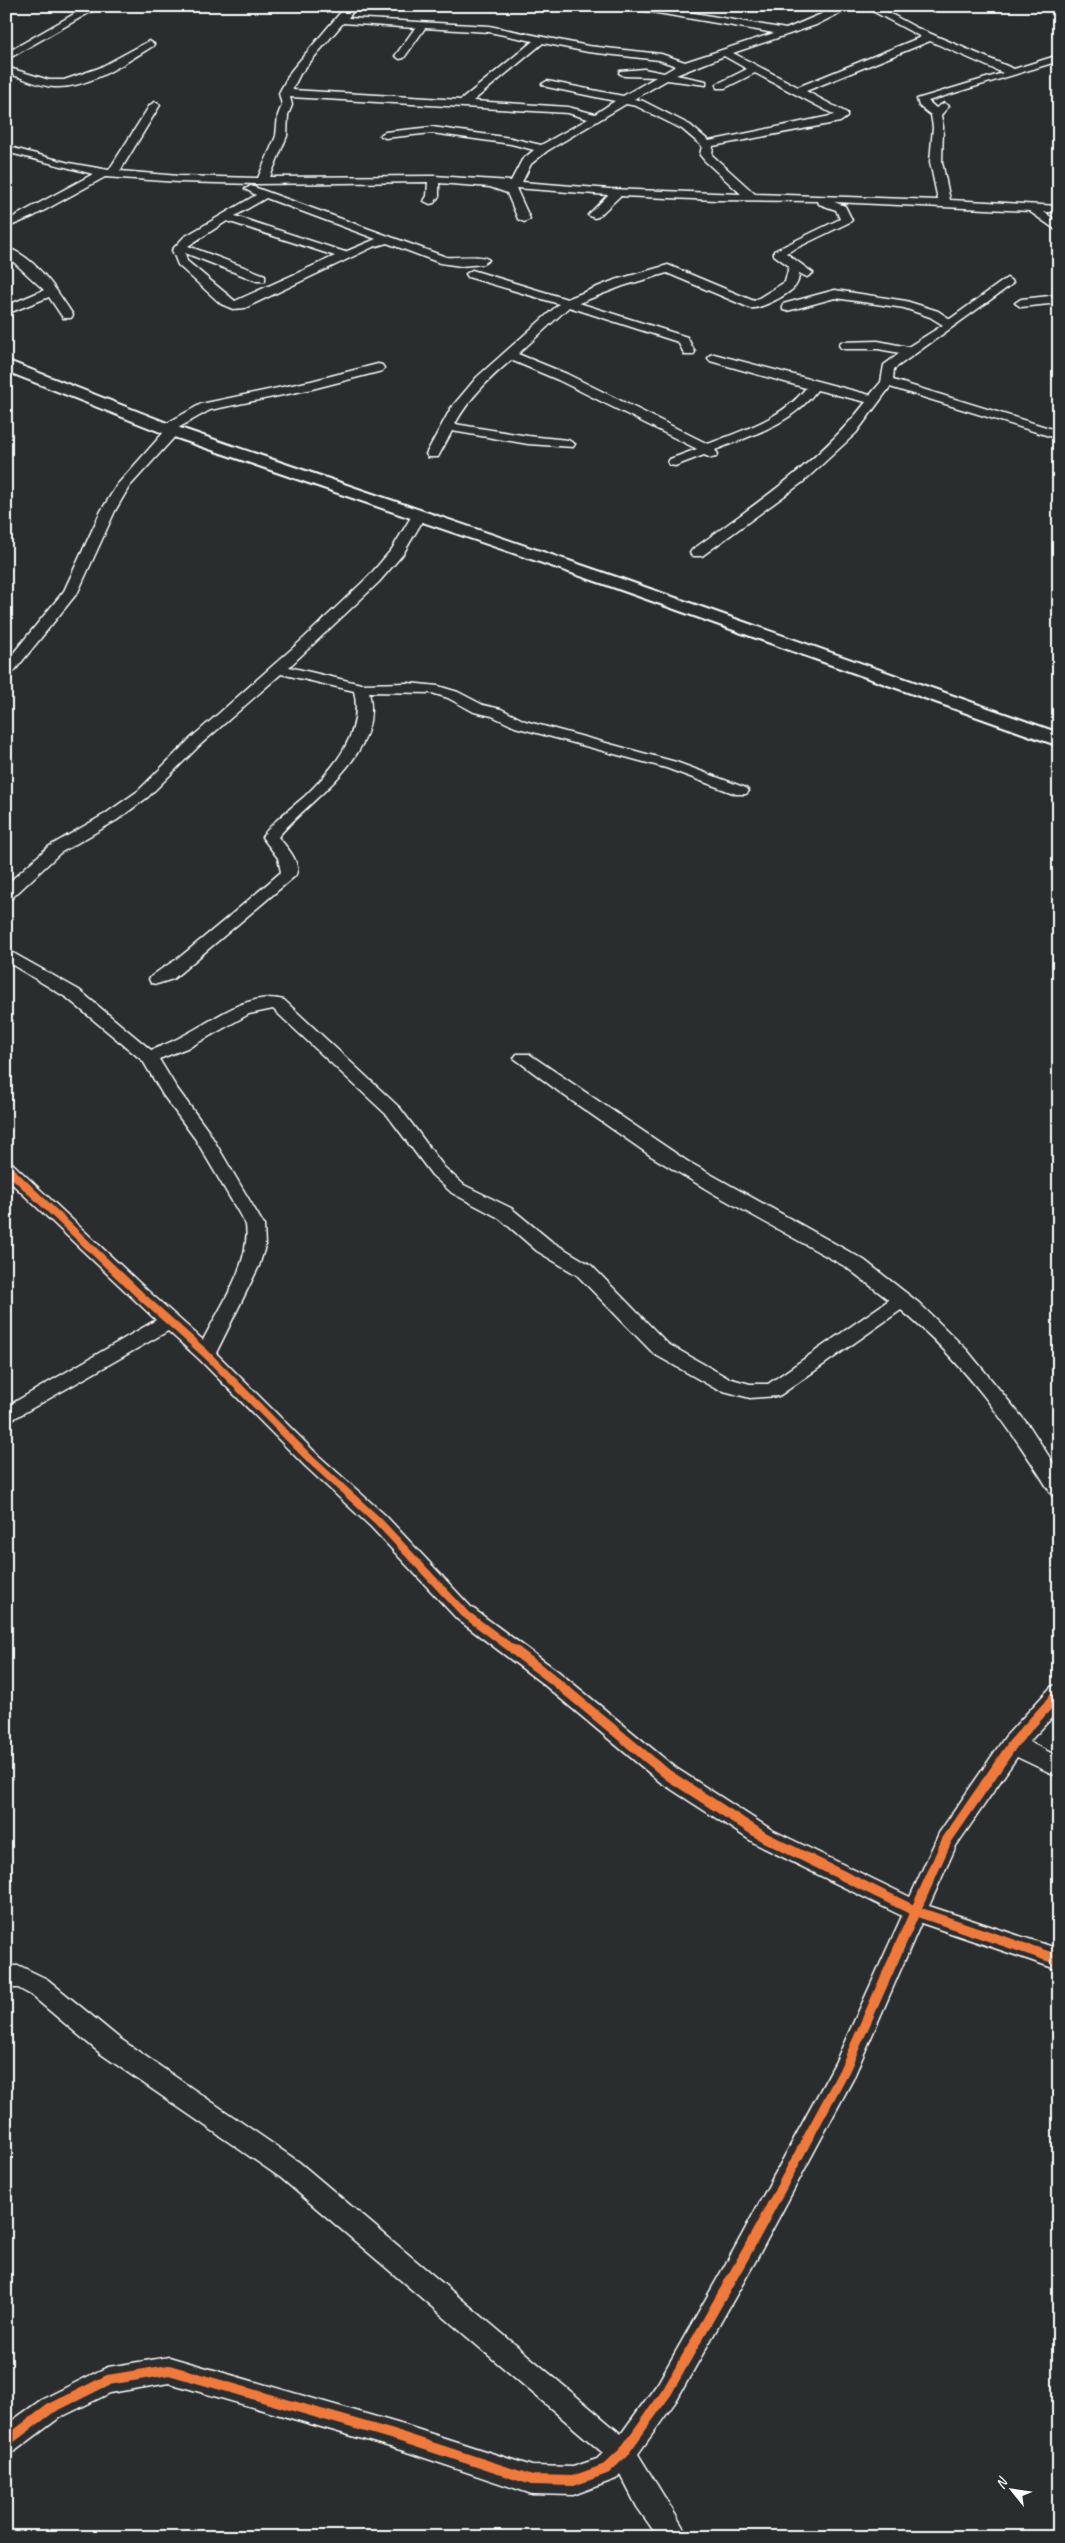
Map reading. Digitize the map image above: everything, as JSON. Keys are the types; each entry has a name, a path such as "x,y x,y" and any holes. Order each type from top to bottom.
{"street":[{"path":"6,56 96,6"},
{"path":"284,92 291,84 295,73 338,20 352,6"},
{"path":"634,6 783,31"},
{"path":"516,183 526,162 543,149 685,66 727,54 783,31 812,23 849,6"},
{"path":"868,6 931,37 1013,73"},
{"path":"338,20 489,29 588,49 661,57 685,66"},
{"path":"400,56 421,26"},
{"path":"798,91 931,37"},
{"path":"465,102 542,39"},
{"path":"6,70 52,84 67,85 98,72 149,44"},
{"path":"547,84 626,99 686,127 702,142 708,144 836,120 842,116 727,54"},
{"path":"936,114 923,104 922,99 1059,58"},
{"path":"721,86 756,68"},
{"path":"624,73 644,72 690,83 702,83"},
{"path":"284,92 568,110 598,118"},
{"path":"263,181 266,166 281,138 281,116 287,105 284,92"},
{"path":"6,224 30,214 108,173 155,105"},
{"path":"945,205 936,162 938,127 936,114 939,109 946,106"},
{"path":"386,135 432,130 511,141 543,149"},
{"path":"708,144 706,155 709,159 752,197"},
{"path":"6,148 68,166 108,173 179,179 263,181 434,179 516,183 618,192 813,198 1059,209"},
{"path":"430,201 433,196 434,179"},
{"path":"234,180 262,195 444,260 461,262 483,260"},
{"path":"301,180 310,198"},
{"path":"491,182 512,191 524,219"},
{"path":"594,215 618,192"},
{"path":"262,195 188,238 179,247 178,254 182,262 225,301 236,306 369,245 389,239"},
{"path":"807,273 778,254 846,220 840,208 813,198"},
{"path":"1032,209 1059,229"},
{"path":"225,217 346,256"},
{"path":"179,247 261,278"},
{"path":"6,251 14,254 46,282 67,315"},
{"path":"433,454 456,408 481,380 567,303 619,283 668,269 754,305 790,284 795,265"},
{"path":"472,274 683,340 689,352"},
{"path":"696,553 798,479 851,430 887,382 888,368 1007,282"},
{"path":"6,310 38,300 51,291"},
{"path":"787,307 835,294 906,305 934,314 950,324"},
{"path":"1021,303 1059,299"},
{"path":"845,345 878,345 910,351"},
{"path":"509,355 553,371 655,423 685,436 708,452"},
{"path":"714,358 814,386 873,400"},
{"path":"6,364 171,430 1059,740"},
{"path":"6,672 71,592 108,511 124,484 171,430 206,407 312,385 378,368"},
{"path":"887,382 1059,435"},
{"path":"675,462 708,452 776,421 801,403 814,386"},
{"path":"1027,424 1051,426 1059,420"},
{"path":"447,426 528,440 568,444"},
{"path":"6,894 54,850 111,817 143,794 196,742 374,579 398,550 419,515"},
{"path":"276,669 308,674 361,688 408,687 433,689 453,695 478,708 496,712 520,724 671,765 741,791"},
{"path":"157,980 184,962 289,873 290,866 285,856 270,837 277,827 309,799 348,757 363,725 364,696 361,688"},
{"path":"6,954 73,994 149,1057 169,1091 203,1136 255,1225 257,1236 255,1253 206,1354"},
{"path":"149,1057 185,1043 248,1009 266,1003 278,1004 394,1112 438,1171 458,1190 505,1213 544,1246 584,1270 662,1348 690,1367 723,1384 750,1391 772,1391 902,1300"},
{"path":"523,1058 633,1137 706,1181 855,1263 902,1300 966,1360 1000,1400 1019,1424 1059,1489"},
{"path":"6,1167 206,1354 312,1460 378,1521 464,1613 551,1678 668,1774 764,1837 915,1911 1059,1960"},
{"path":"6,1416 169,1321"},
{"path":"6,2442 50,2409 108,2380 169,2370 260,2398 404,2438 532,2480 574,2481 606,2469 623,2453 667,2392 750,2244 844,2070 947,1840 1013,1744 1051,1704 1059,1692"},
{"path":"1013,1744 1059,1768"},
{"path":"6,1977 20,1977 39,1987 110,2046 290,2170 623,2453 647,2497 675,2537"}],"cycle path":[{"path":"6,1167 141,1296 206,1354 312,1461 378,1521 464,1613 551,1678 668,1775 764,1837 915,1911 1059,1960"},
{"path":"6,2442 50,2409 108,2380 169,2370 260,2398 404,2438 532,2480 573,2481 606,2469 623,2453 667,2392 746,2253 844,2071 947,1840 1013,1744 1059,1693"}]}
